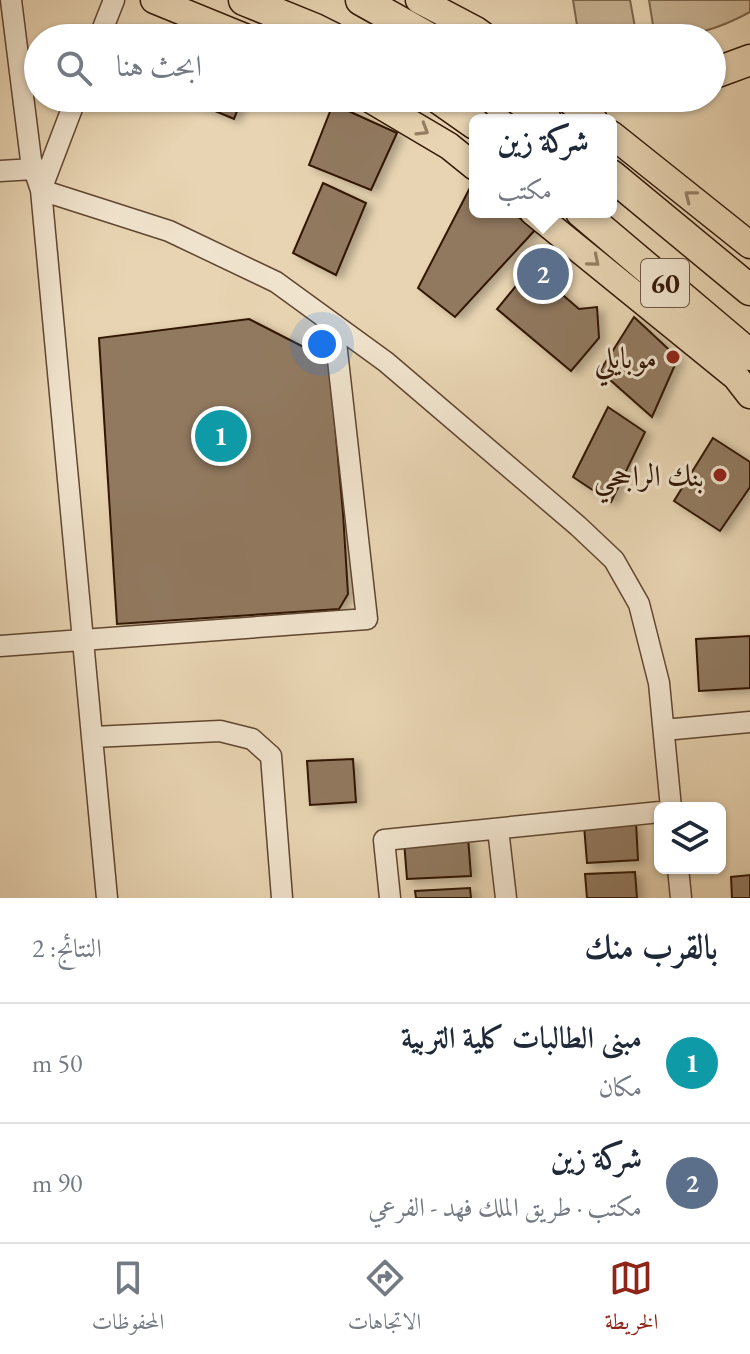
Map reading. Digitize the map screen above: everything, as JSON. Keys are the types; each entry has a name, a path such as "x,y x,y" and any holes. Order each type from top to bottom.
{"highway":[{"path":"244,0 303,24"},
{"path":"361,0 404,24"},
{"path":"726,69 750,60"},
{"name":"60","path":"617,180 750,290"},
{"name":"60","path":"587,218 676,311 750,355"}],"main road":[{"path":"154,0 213,24"},
{"path":"419,0 465,24"},
{"path":"392,112 449,146 469,162"},
{"path":"617,139 750,245"},
{"path":"542,218 676,311 750,395"},
{"path":"694,245 718,218"}],"street":[{"path":"11,0 24,104"},
{"path":"105,24 114,0"},
{"path":"25,112 31,160 41,190 107,898"},
{"path":"41,190 71,112"},
{"path":"0,171 34,169"},
{"path":"41,190 169,231 276,282 386,362 614,560 639,604 659,683 670,802"},
{"path":"0,646 367,619 334,324"},
{"path":"664,730 750,722"},
{"path":"93,737 220,731 252,739 271,756 282,898"},
{"path":"390,898 384,840 654,813"},
{"path":"498,829 506,898"},
{"path":"679,874 681,898"}],"shaded area":[{"path":"573,0 630,0 634,24 577,24"},
{"path":"649,0 750,0 750,12 725,24 653,24"}],"building":[{"path":"217,112 237,112 234,119"},
{"path":"330,112 351,112 397,133 371,190 309,165"},
{"path":"323,183 366,203 336,275 293,253"},
{"path":"469,190 469,218 520,218 535,230 455,317 418,288"},
{"path":"549,267 550,284 579,309 597,307 599,338 571,371 497,309 529,270"},
{"path":"634,317 678,358 652,417 600,371"},
{"path":"249,319 329,360 348,594 339,609 117,624 99,338"},
{"path":"608,407 645,432 611,502 573,477"},
{"name":"بنك الراجحي","path":"713,438 750,462 750,487 720,531 674,501"},
{"path":"750,636 750,688 699,691 696,639"},
{"path":"353,759 356,802 310,805 307,761"},
{"path":"636,822 638,860 587,863 584,825"},
{"path":"468,837 471,876 407,879 404,841"},
{"path":"635,872 637,898 587,898 585,874"},
{"path":"750,875 750,898 732,898 731,877"},
{"path":"470,888 471,898 416,898 415,891"}],"place":[{"name":"شركة زين","path":"543,274"},
{"name":"موبايلي","path":"673,357"},
{"name":"مبنى الطالبات كلية التربية","path":"221,436"},
{"name":"بنك الراجحي","path":"720,475"}]}
